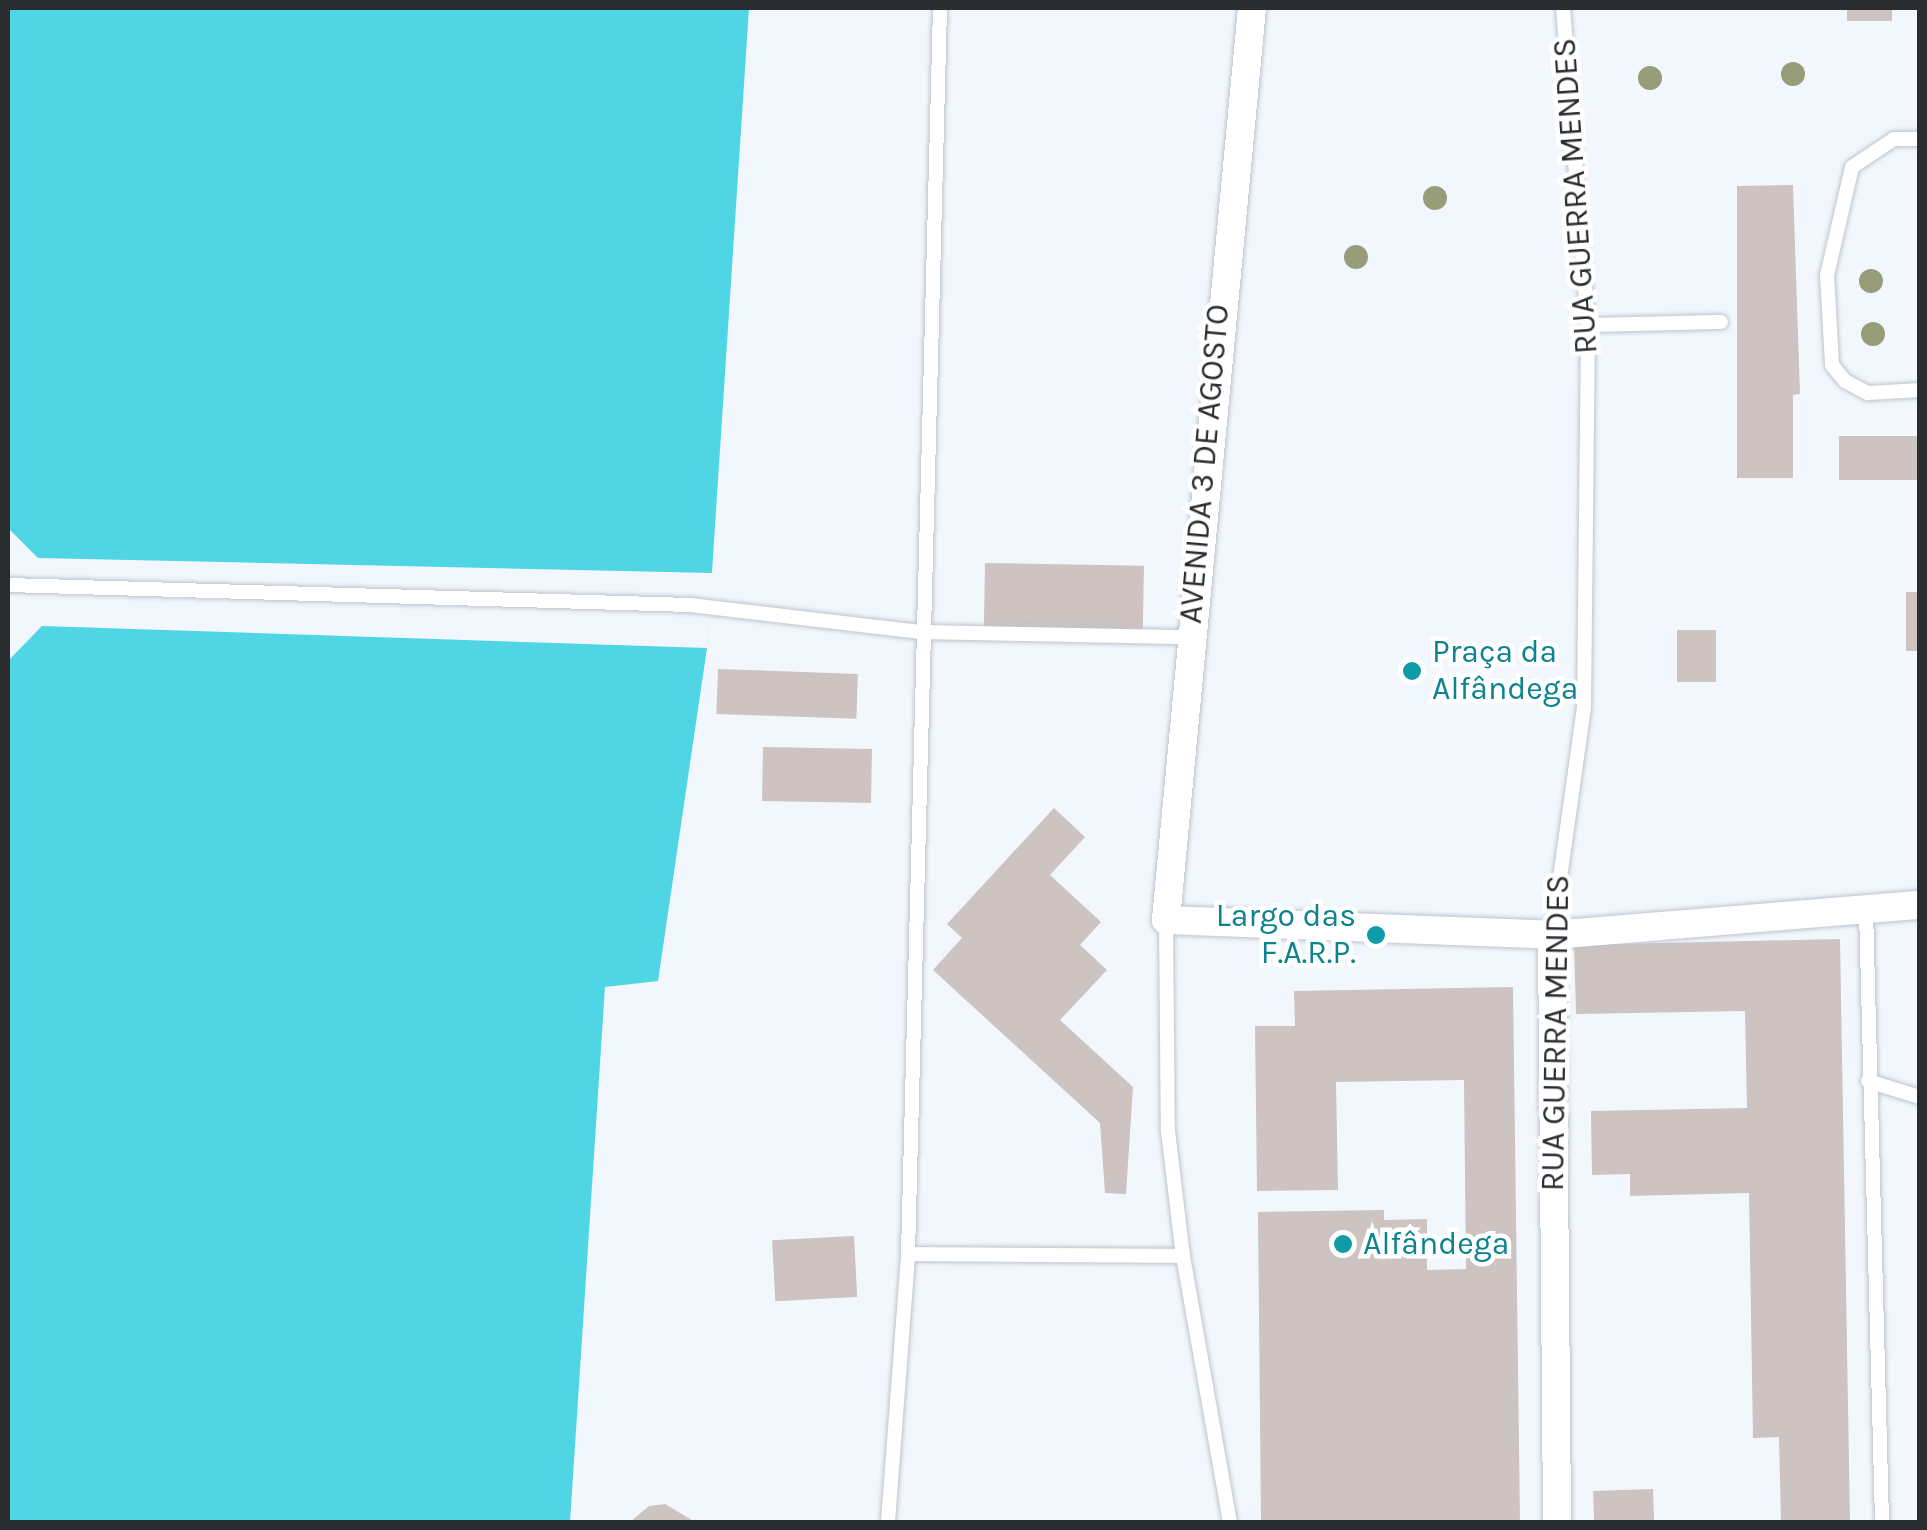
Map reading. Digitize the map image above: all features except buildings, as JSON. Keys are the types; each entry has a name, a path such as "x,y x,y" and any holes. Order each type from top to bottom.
{"street":[{"name":"AVENIDA 3 DE AGOSTO","path":"1166,920 1189,638 1252,8"},
{"path":"1166,920 1552,936 1920,905"},
{"name":"RUA GUERRA MENDES","path":"1552,936 1556,1522"}],"lane":[{"path":"888,1522 908,1254 920,632 940,8"},
{"name":"RUA GUERRA MENDES","path":"1552,936 1584,708 1588,326 1563,8"},
{"path":"1920,139 1894,139 1852,167 1827,275 1832,365 1845,381 1868,393 1920,390"},
{"path":"1588,326 1721,322"},
{"path":"8,585 690,605 920,632 1189,638"},
{"path":"1866,910 1882,1522"},
{"path":"1166,920 1161,985 1168,1131 1183,1256 1230,1522"},
{"path":"1868,1081 1920,1097"},
{"path":"908,1254 1183,1256"}],"water":[{"path":"8,8 749,8 707,648 658,981 605,987 570,1522 8,1522"}],"pier":[{"path":"8,528 38,558 713,573 707,648 42,626 8,661"}],"place":[{"name":"Praça da Alfândega","path":"1412,671"},
{"name":"Largo das F.A.R.P.","path":"1376,935"},
{"name":"Alfândega","path":"1343,1244"}]}
